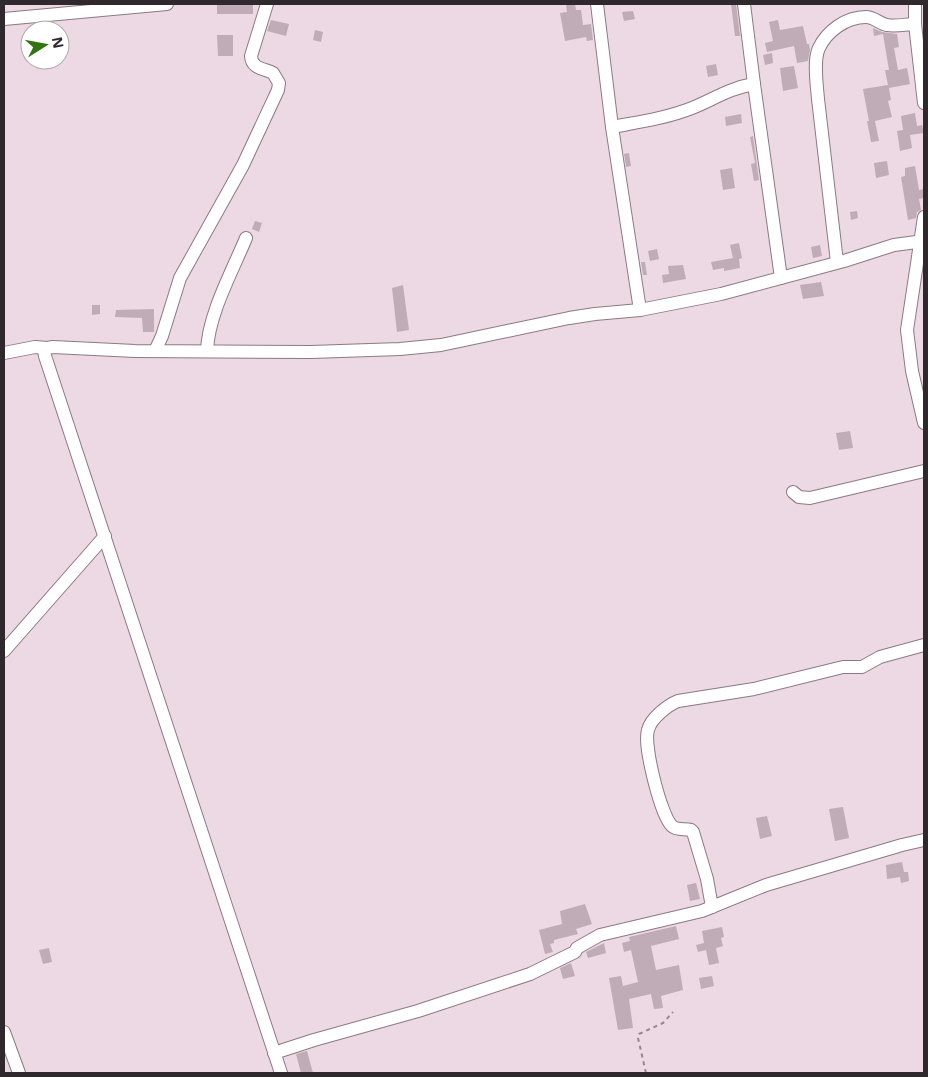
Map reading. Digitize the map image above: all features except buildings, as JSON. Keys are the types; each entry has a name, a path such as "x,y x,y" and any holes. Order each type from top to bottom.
{"street":[{"path":"4,19 168,4"},
{"path":"155,351 162,336 180,278 243,165 278,90 279,83 273,73 251,63 251,56 267,4"},
{"path":"597,4 612,127 640,310"},
{"path":"744,4 781,278"},
{"path":"837,262 818,99 818,49 838,25 867,16 888,25 917,15 924,103"},
{"path":"612,127 666,116 692,108 727,91 754,84"},
{"path":"924,217 922,241 907,330 912,371 924,423"},
{"path":"207,351 208,333 219,300 246,238"},
{"path":"4,353 35,347 46,348 53,346 155,351 311,352 416,347 476,338 595,314 640,310 721,294 894,245 922,241"},
{"path":"46,348 44,356 281,1073"},
{"path":"793,492 799,497 810,498 924,471"},
{"path":"4,651 105,536"},
{"path":"712,907 707,879 693,832 672,826 654,781 648,749 648,729 668,706 678,701 754,689 843,667 862,667 880,657 924,645"},
{"path":"274,1053 530,974 575,952 577,948 600,934 702,911 766,885 924,840"},
{"path":"4,1032 19,1073"}],"path":[{"path":"646,1073 638,1038 639,1034 663,1023 673,1012"}]}
